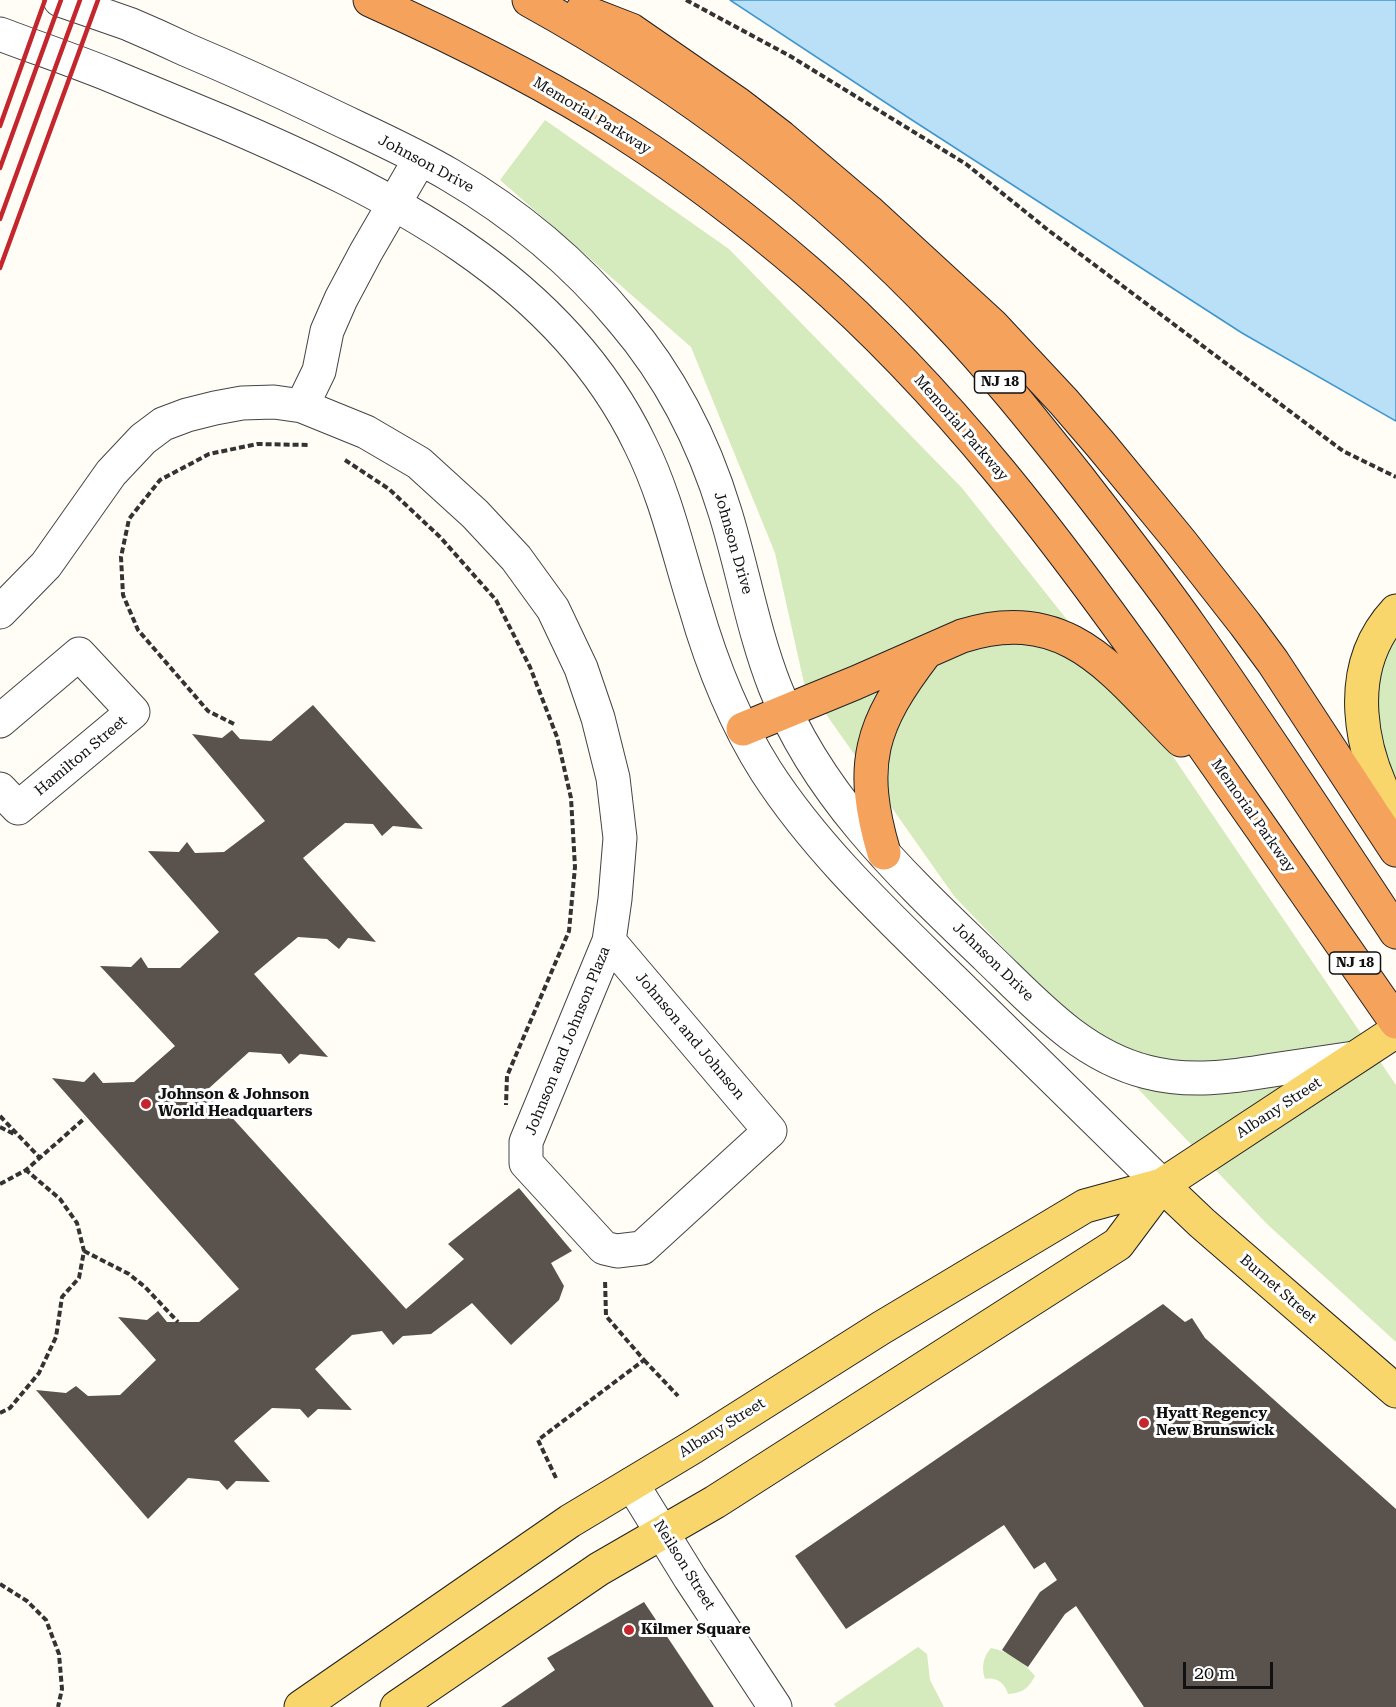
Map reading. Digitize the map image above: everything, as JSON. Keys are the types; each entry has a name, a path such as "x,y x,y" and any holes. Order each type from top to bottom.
{"highway":[{"name":"Memorial Parkway","path":"370,0 519,72 625,134 716,198 807,271 885,344 961,426 1038,519 1117,622 1396,1022"},
{"name":"NJ 18","path":"529,0 606,44 698,106 742,139 786,173 866,242 945,319 1050,443 1157,581 1216,663 1396,932"},
{"path":"552,0 630,30 738,104 781,137 868,211 993,326 1093,436 1245,624 1279,671 1396,850"},
{"path":"743,729 962,636 998,627 1037,629 1074,642 1092,653 1121,677 1246,805"},
{"path":"885,853 872,805 870,768 873,748 887,708 928,650"}],"main road":[{"path":"1396,611 1378,636 1364,677 1361,698 1362,720 1372,761 1379,783 1396,816"},
{"name":"Albany Street","path":"301,1707 570,1521 693,1447 881,1328 1085,1206 1162,1185 1396,1031"},
{"name":"Albany Street","path":"397,1707 599,1569 715,1502 1118,1244 1162,1185"},
{"name":"Burnet Street","path":"1162,1185 1202,1223 1396,1391"}],"street":[{"name":"Johnson Drive","path":"60,0 130,25 267,84 420,159 477,191 529,229 599,294 653,359 687,419 710,469 726,514 760,644 785,712 810,759 842,805 923,895 1055,1022 1107,1058 1146,1072 1166,1076 1224,1078 1354,1058"},
{"path":"0,34 110,75 272,143 395,203 462,245 532,302 583,356 628,420 653,472 674,532 695,608 717,670 743,729 766,769 799,817 911,938 1162,1185"},
{"path":"302,406 319,371 327,331 341,299 420,159"},
{"name":"Johnson and Johnson Plaza","path":"0,612 46,565 111,473 143,439 163,424 215,408 242,403 274,402 302,406 366,432 419,463 475,514 516,558 553,609 581,668 598,718 613,778 620,838 609,941 526,1142 526,1163 604,1248"},
{"name":"Hamilton Street","path":"0,721 79,654 134,712 18,808 0,789"},
{"name":"Johnson and Johnson","path":"604,1248 617,1251 642,1248 770,1131 609,941"},
{"name":"Neilson Street","path":"632,1484 690,1578 775,1707"}],"path":[{"path":"686,0 790,56 966,164 1048,230 1343,451 1396,477"},
{"path":"234,724 208,711 138,630 123,596 122,557 129,519 160,480 209,454 257,444 311,445"},
{"path":"341,457 388,489 440,537 496,600 530,667 557,737 571,798 575,867 569,931 507,1076 505,1115"},
{"path":"0,1116 40,1158"},
{"path":"0,1184 26,1170 85,1118"},
{"path":"0,1127 17,1136"},
{"path":"0,1413 10,1408 39,1373 56,1337 62,1297 79,1278 84,1251 77,1224 66,1207 26,1170"},
{"path":"604,1248 606,1316 678,1396"},
{"path":"84,1251 129,1274 145,1287 178,1322"},
{"path":"556,1478 537,1440 644,1360"},
{"path":"0,1584 27,1601 46,1620 59,1654 62,1689 58,1707"}],"green space":[{"path":"545,120 729,249 962,488 1155,730 1396,1085 1396,1342 1267,1224 954,896 804,683 775,553 691,347 500,180"},
{"path":"1396,639 1396,793 1374,727 1379,674 1390,647"},
{"path":"918,1647 927,1654 930,1680 944,1707 836,1707 834,1704"},
{"path":"991,1648 1009,1654 1031,1671 1035,1676 1027,1687 1017,1693 1008,1694 1000,1682 985,1679 984,1663"}],"water":[{"path":"730,0 1396,0 1396,421 1242,333"}],"building":[{"name":"Johnson & Johnson World Headquarters","path":"313,705 423,829 393,826 382,836 373,824 345,823 303,858 376,942 348,938 339,949 327,939 298,937 254,974 328,1057 300,1054 289,1064 281,1054 249,1052 207,1090 406,1309 464,1259 448,1244 519,1188 572,1251 551,1263 564,1286 559,1300 511,1345 472,1303 431,1334 403,1336 393,1345 382,1331 352,1335 315,1369 352,1410 318,1409 308,1418 300,1409 272,1408 234,1441 270,1482 236,1481 227,1490 219,1481 188,1478 148,1519 36,1390 66,1393 76,1386 88,1396 120,1395 156,1360 118,1317 147,1320 158,1311 167,1322 199,1322 239,1289 52,1078 84,1082 94,1072 103,1083 134,1082 175,1046 100,966 131,967 141,957 148,968 180,968 219,932 148,851 179,852 187,842 195,853 224,852 265,821 192,734 222,738 232,730 240,739 271,741"},
{"name":"Hyatt Regency New Brunswick","path":"1163,1304 1185,1322 1192,1318 1205,1338 1396,1509 1396,1707 1144,1707 1076,1606 1065,1614 1028,1667 1002,1650 1040,1592 1057,1580 1045,1562 1034,1569 1004,1525 846,1629 795,1556"},
{"name":"Kilmer Square","path":"644,1602 714,1707 501,1707 555,1670 547,1658"}],"railway":[{"path":"0,126 45,0"},
{"path":"0,168 61,0"},
{"path":"0,219 80,0"},
{"path":"0,268 98,0"}],"place":[{"name":"Johnson & Johnson World Headquarters","path":"146,1104"},
{"name":"Hyatt Regency New Brunswick","path":"1144,1423"},
{"name":"Kilmer Square","path":"629,1630"}]}
